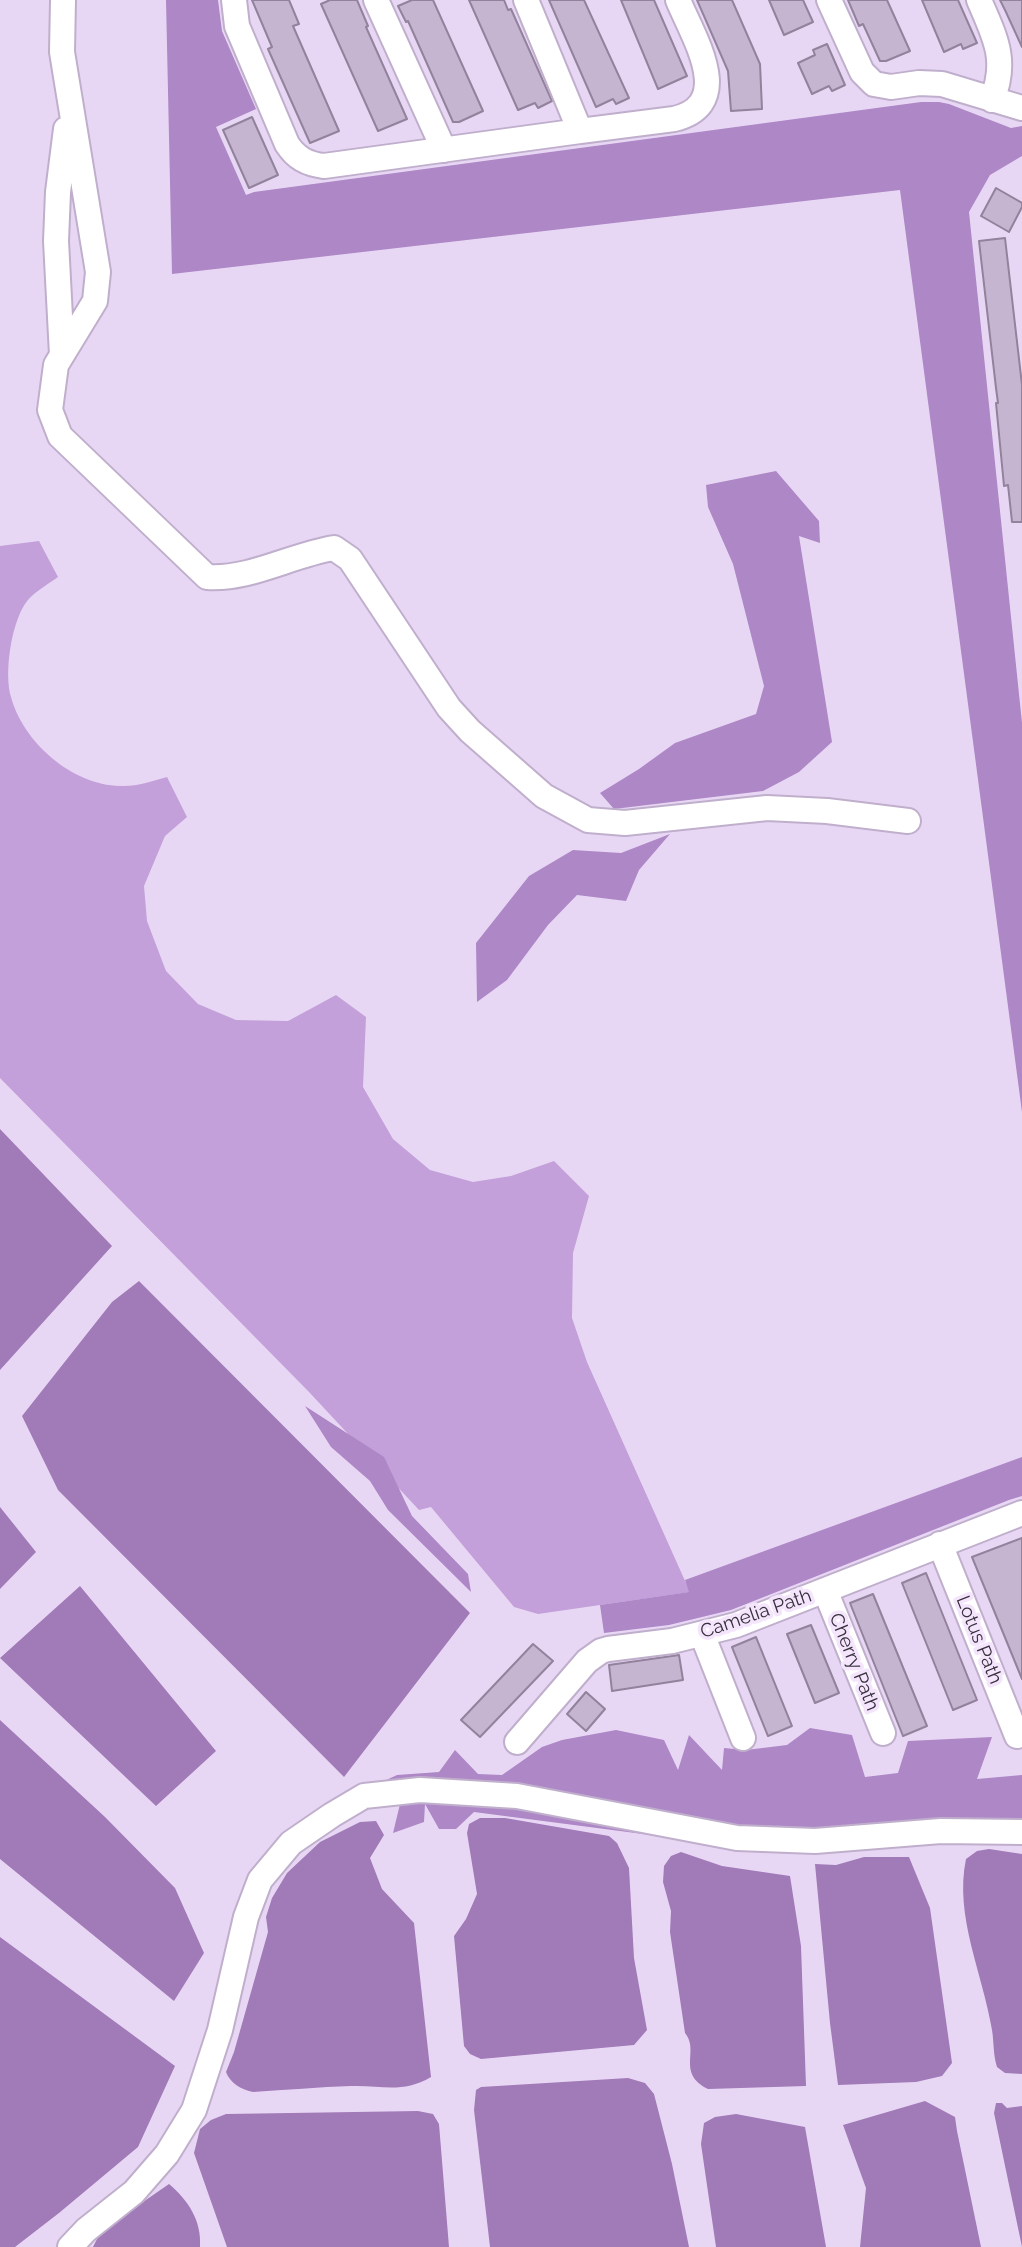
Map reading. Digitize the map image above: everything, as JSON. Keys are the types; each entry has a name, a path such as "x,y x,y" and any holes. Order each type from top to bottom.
{"street":[{"path":"63,0 62,52 98,272 95,301 56,365 50,410 60,436 207,577 227,578 334,548 350,559 449,708 470,731 544,796 588,820 625,823 767,808 827,811 908,821"},
{"path":"234,0 234,16 287,144 305,162 324,166 684,116 701,104 708,84 708,74 678,0"},
{"path":"376,0 444,150"},
{"path":"526,0 580,131"},
{"path":"829,0 862,72 874,83 891,88 919,83 942,84 1022,108"},
{"path":"979,0 1000,54 999,77 992,100"},
{"path":"62,355 56,240 58,192 70,101"},
{"name":"Camelia Path","path":"517,1742 587,1661 601,1651 702,1634 768,1614 1022,1513"},
{"name":"Lotus Path","path":"940,1544 1017,1736"},
{"name":"Cherry Path","path":"825,1590 883,1733"},
{"path":"702,1634 743,1738"},
{"path":"70,2247 86,2230 134,2192 167,2154 194,2110 220,2030 246,1917 260,1880 291,1843 364,1796 420,1790 517,1796 737,1838 815,1841 941,1830 1022,1832"}],"shaded area":[{"path":"166,0 218,0 222,31 256,109 216,127 246,195 921,102 949,104 1011,128 1022,126 1022,156 990,175 969,212 1022,723 1022,1112 900,190 172,274"},
{"path":"776,471 819,521 820,543 799,536 832,742 799,772 763,791 614,809 600,793 675,743 756,714 764,686 733,564 708,507 706,485"},
{"path":"39,541 58,577 32,596 20,613 9,663 11,697 26,730 38,745 52,758 84,778 102,784 126,786 167,777 187,817 165,836 144,886 147,921 166,971 198,1004 236,1020 288,1021 336,995 366,1017 363,1087 393,1139 430,1170 473,1182 511,1176 554,1161 589,1196 573,1253 572,1318 587,1362 690,1592 538,1614 514,1607 431,1507 419,1510 309,1392 0,1078 0,546"},
{"path":"670,834 639,870 626,901 577,895 548,925 507,980 477,1002 476,943 529,876 573,850 621,853"},
{"path":"0,1129 112,1246 0,1370"},
{"path":"139,1281 470,1613 344,1777 58,1490 22,1416 112,1302"},
{"path":"305,1406 384,1457 412,1516 468,1574 471,1592 388,1510 370,1481 331,1447"},
{"path":"1022,1457 1022,1496 731,1610 669,1625 604,1633 600,1605 689,1592 685,1580"},
{"path":"0,1507 36,1552 0,1589"},
{"path":"80,1586 216,1751 156,1806 0,1658"},
{"path":"0,1720 105,1817 175,1888 204,1953 174,2001 0,1859"},
{"path":"810,1728 852,1735 865,1777 898,1773 908,1741 992,1737 977,1779 1022,1775 1022,1840 819,1830 761,1852 474,1812 456,1829 439,1829 425,1804 424,1822 393,1833 400,1804 365,1790 397,1775 439,1772 455,1750 478,1774 502,1775 542,1747 562,1740 616,1730 664,1740 678,1770 689,1735 722,1770 724,1748 746,1750 787,1745"},
{"path":"480,1818 505,1818 609,1836 617,1843 629,1868 634,1958 647,2030 634,2045 481,2059 470,2054 464,2046 454,1936 466,1919 477,1894 467,1833 469,1824"},
{"path":"376,1821 384,1835 370,1858 382,1889 414,1923 431,2077 411,2085 392,2088 351,2086 253,2092 241,2088 233,2083 226,2072 268,1932 266,1917 272,1898 287,1873 320,1842 360,1822"},
{"path":"989,1849 1022,1854 1022,2074 1005,2073 997,2067 988,2009 967,1923 963,1880 966,1859 977,1851"},
{"path":"681,1852 722,1866 790,1876 801,1946 806,2086 708,2089 693,2076 670,1932 671,1911 663,1882 664,1866 671,1856"},
{"path":"864,1857 909,1857 930,1908 952,2063 942,2076 916,2082 838,2085 815,1864 836,1865"},
{"path":"0,1937 175,2066 138,2147 15,2247 0,2247"},
{"path":"628,2078 645,2083 654,2094 689,2247 490,2247 474,2110 476,2090 481,2087"},
{"path":"925,2101 955,2117 981,2247 860,2247 866,2188 843,2125"},
{"path":"996,2103 1002,2103 1007,2108 1022,2106 1022,2247 994,2113"},
{"path":"418,2111 433,2114 439,2124 449,2247 227,2247 194,2153 200,2129 211,2120 226,2114"},
{"path":"736,2114 805,2127 826,2247 716,2247 701,2144 704,2123 715,2117"},
{"path":"169,2184 182,2197 196,2220 200,2247 93,2247 101,2231"}],"building":[{"path":"252,0 289,0 299,24 293,26 339,131 310,143 268,49 272,47"},
{"path":"330,0 357,0 368,26 366,27 407,119 378,131 321,4"},
{"path":"412,0 433,0 483,111 453,122 408,21 406,22 398,6"},
{"path":"469,0 504,0 508,10 511,9 552,101 538,108 535,103 518,110"},
{"path":"549,0 584,0 629,98 616,104 613,99 596,107"},
{"path":"621,0 654,0 687,76 658,89"},
{"path":"697,0 732,0 760,64 762,109 731,111 728,71"},
{"path":"769,0 803,0 813,22 784,35"},
{"path":"848,0 887,0 910,51 880,61 863,24 859,26"},
{"path":"922,0 958,0 977,43 963,49 961,44 944,52"},
{"path":"1000,0 1022,0 1022,47 1005,10"},
{"path":"827,44 845,85 832,91 829,86 812,94 798,63 815,55 813,50"},
{"path":"252,117 278,175 249,188 223,130"},
{"path":"996,188 1022,203 1009,232 981,216"},
{"path":"1005,238 1022,385 1022,522 1012,522 1008,485 1004,486 998,403 979,241"},
{"path":"1022,1538 1022,1679 972,1557"},
{"path":"926,1573 977,1700 953,1710 902,1583"},
{"path":"873,1594 927,1726 903,1736 850,1603"},
{"path":"811,1625 839,1693 815,1703 787,1634"},
{"path":"756,1637 792,1726 768,1736 732,1647"},
{"path":"533,1644 553,1661 480,1737 461,1720"},
{"path":"679,1655 683,1680 612,1691 609,1665"},
{"path":"586,1692 605,1709 586,1731 567,1714"}]}
